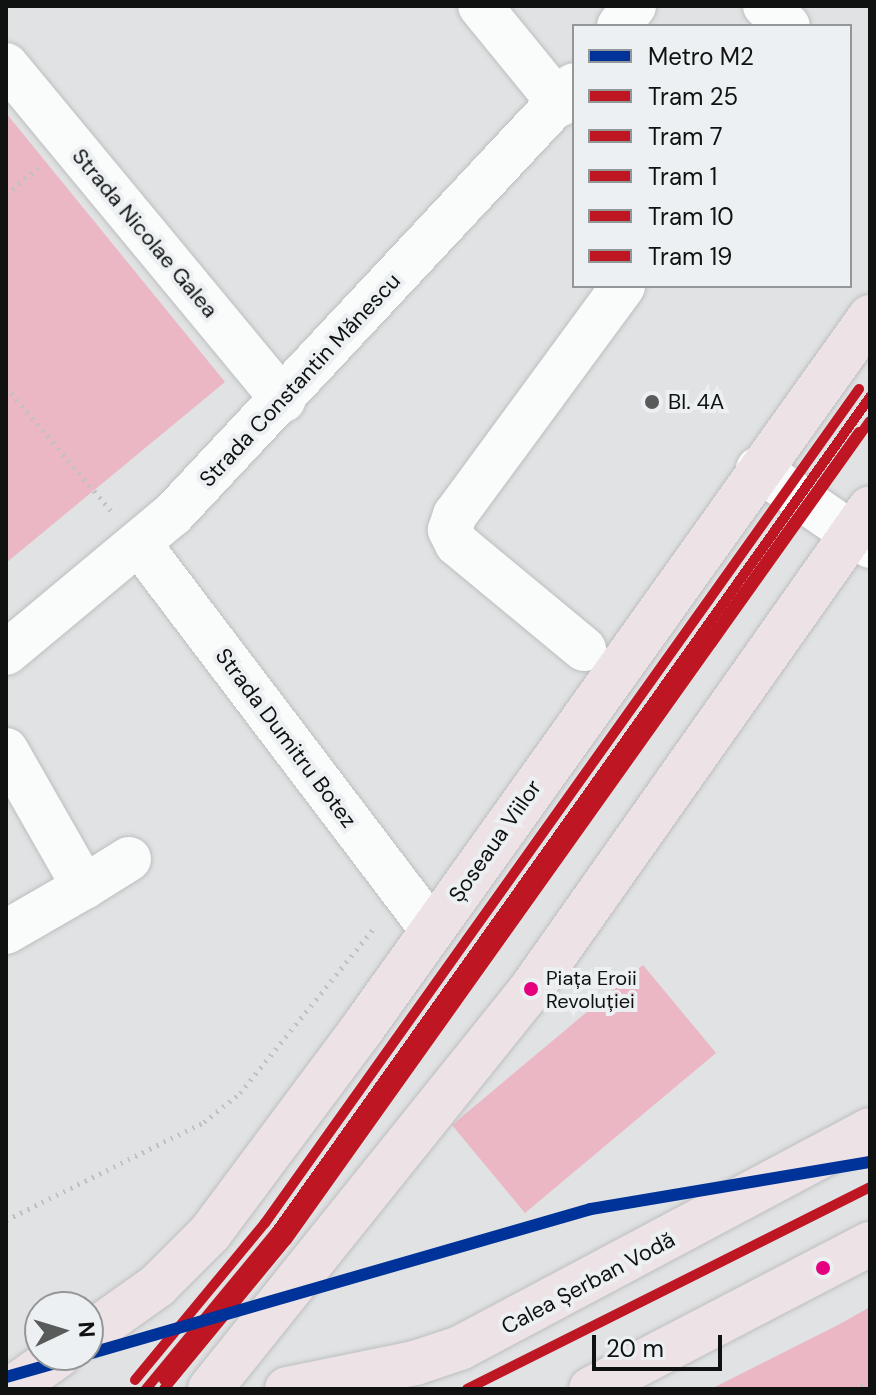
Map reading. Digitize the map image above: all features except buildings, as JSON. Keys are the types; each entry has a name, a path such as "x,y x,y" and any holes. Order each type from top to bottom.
{"main road":[{"name":"Șoseaua Viilor","path":"104,1324 157,1286 210,1233 432,929 758,469 870,317"},
{"path":"210,1389 531,989 864,529"},
{"name":"Calea Șerban Vodă","path":"287,1389 415,1363 460,1348 870,1130"},
{"path":"591,1389 870,1244"},
{"path":"11,1389 36,1371"}],"street":[{"path":"480,6 567,95"},
{"path":"620,24 634,6"},
{"path":"765,6 786,24"},
{"name":"Strada Nicolae Galea","path":"6,65 283,400"},
{"name":"Strada Constantin Mănescu","path":"6,653 140,545 283,400 567,95"},
{"path":"584,649 457,544 450,530 455,515 622,288"},
{"path":"758,469 864,529"},
{"name":"Strada Dumitru Botez","path":"140,545 432,929"},
{"path":"6,750 84,887"},
{"path":"6,932 129,859"}],"path":[{"path":"6,387 140,545"},
{"path":"6,1220 204,1122 240,1093 402,892"},
{"path":"854,1389 870,1381"}],"shaded area":[{"path":"6,113 225,382 6,563"},
{"path":"643,965 716,1053 525,1213 452,1125"},
{"path":"870,1307 870,1389 711,1389 838,1325"}],"metro line":[{"name":"M2","path":"104,1349 591,1209 870,1162"},
{"name":"M2","path":"6,1377 27,1371"}],"tram line":[{"name":"1","path":"135,1380 265,1223 859,389"},
{"name":"25","path":"146,1389 276,1232 870,397"},
{"name":"7","path":"164,1389 287,1240 870,421"},
{"name":"10","path":"164,1380 240,1290 859,432"},
{"name":"19","path":"467,1389 870,1187"}],"place":[{"name":"Bl. 4A","path":"652,402"},
{"name":"Piața Eroii Revoluției","path":"531,989"}]}
